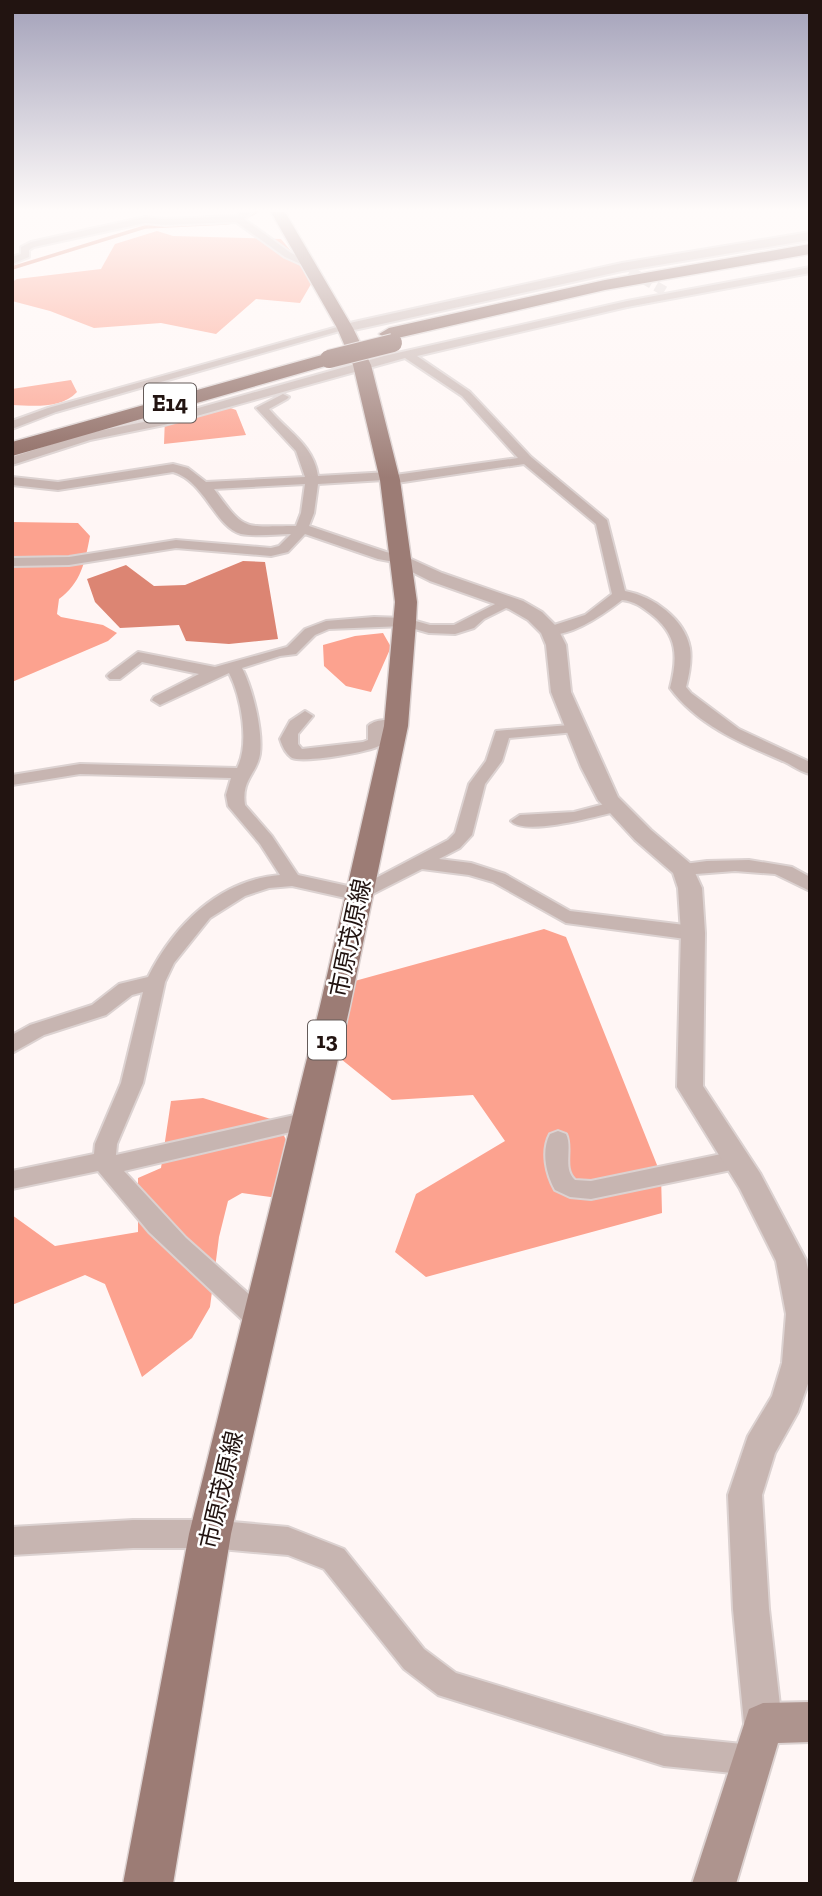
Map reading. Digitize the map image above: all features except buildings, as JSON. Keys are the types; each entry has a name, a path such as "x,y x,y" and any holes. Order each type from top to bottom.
{"highway":[{"name":"E14","path":"391,339 544,300"},
{"name":"E14","path":"12,438 334,346 391,339 572,300"},
{"name":"E14","path":"12,449 334,346"}],"main road":[{"name":"市原茂原線","path":"148,1884 210,1534 308,1120 396,726 406,602 390,478 362,365 334,346 320,300"},
{"path":"714,1884 757,1741 810,1722"}],"street":[{"path":"12,425 52,410 334,346 507,300"},
{"path":"12,461 86,437 160,422 362,365 636,300"},
{"path":"409,356 466,394 527,460 603,523 619,595"},
{"path":"12,562 48,564 164,545 277,552 288,546 304,527 313,480 308,459 297,443 262,408 287,394 286,388"},
{"path":"204,486 390,478 527,460"},
{"path":"12,481 58,486 173,468 184,471 204,486 232,523 243,530 311,530 383,556 400,559 436,577 507,601 535,616 550,631 556,645 561,692 592,767 615,806 643,835 683,869 690,888 690,1087 800,1260 801,1314 798,1363 787,1401 760,1447 745,1495 757,1741 664,1751 448,1685 414,1659 334,1559 288,1541 210,1534 132,1534 12,1541"},
{"path":"230,548 243,530"},
{"path":"550,631 590,618 619,595 637,596 673,624 681,636 684,666 678,688 688,701 755,744 795,759 810,769"},
{"path":"160,700 216,672 291,651 310,632 326,625 374,621 404,622 429,629 455,630 469,625 479,616 507,601"},
{"path":"115,676 138,657 148,657 173,666 216,672"},
{"path":"233,666 246,691 252,755 242,773 235,795 237,806 266,840 292,880"},
{"path":"305,716 294,724 289,733 288,740 293,751 298,754 366,747 376,743 376,726 396,726"},
{"path":"260,1320 129,1194 106,1163 106,1144 132,1083 155,982 166,960 203,914 237,892 267,883 292,880 359,895 454,844 463,835 477,784 494,761 502,734 576,727"},
{"path":"12,780 80,769 242,773"},
{"path":"520,821 574,817 615,806"},
{"path":"419,863 471,869 499,878 566,918 692,933"},
{"path":"683,869 706,865 776,869 810,885"},
{"path":"12,1045 37,1030 99,1010 127,989 155,982"},
{"path":"12,1180 308,1120"},
{"path":"558,1140 557,1167 560,1180 568,1187 579,1189 591,1190 736,1160"}],"shaded area":[{"path":"254,300 216,334 161,323 94,328 50,311 12,301"},
{"path":"272,300 301,300 300,303"},
{"path":"71,380 77,392 63,401 47,405 12,405 12,389"},
{"path":"225,406 236,410 246,435 164,444 165,417"},
{"path":"12,522 78,523 90,536 86,555 77,579 59,599 57,614 103,625 117,633 108,641 12,682"},
{"path":"243,561 265,562 278,639 229,644 186,641 179,625 120,628 95,602 87,579 126,565 154,586 185,585"},
{"path":"383,633 391,647 371,692 346,686 324,666 323,645 355,636"},
{"path":"544,929 566,937 661,1175 662,1213 426,1277 395,1252 416,1194 505,1141 473,1095 392,1100 336,1055 322,990"},
{"path":"203,1098 277,1121 287,1142 278,1198 242,1193 228,1201 219,1237 210,1307 192,1338 142,1377 105,1284 85,1275 12,1305 12,1215 55,1246 138,1232 138,1178 161,1168 171,1101"}]}
